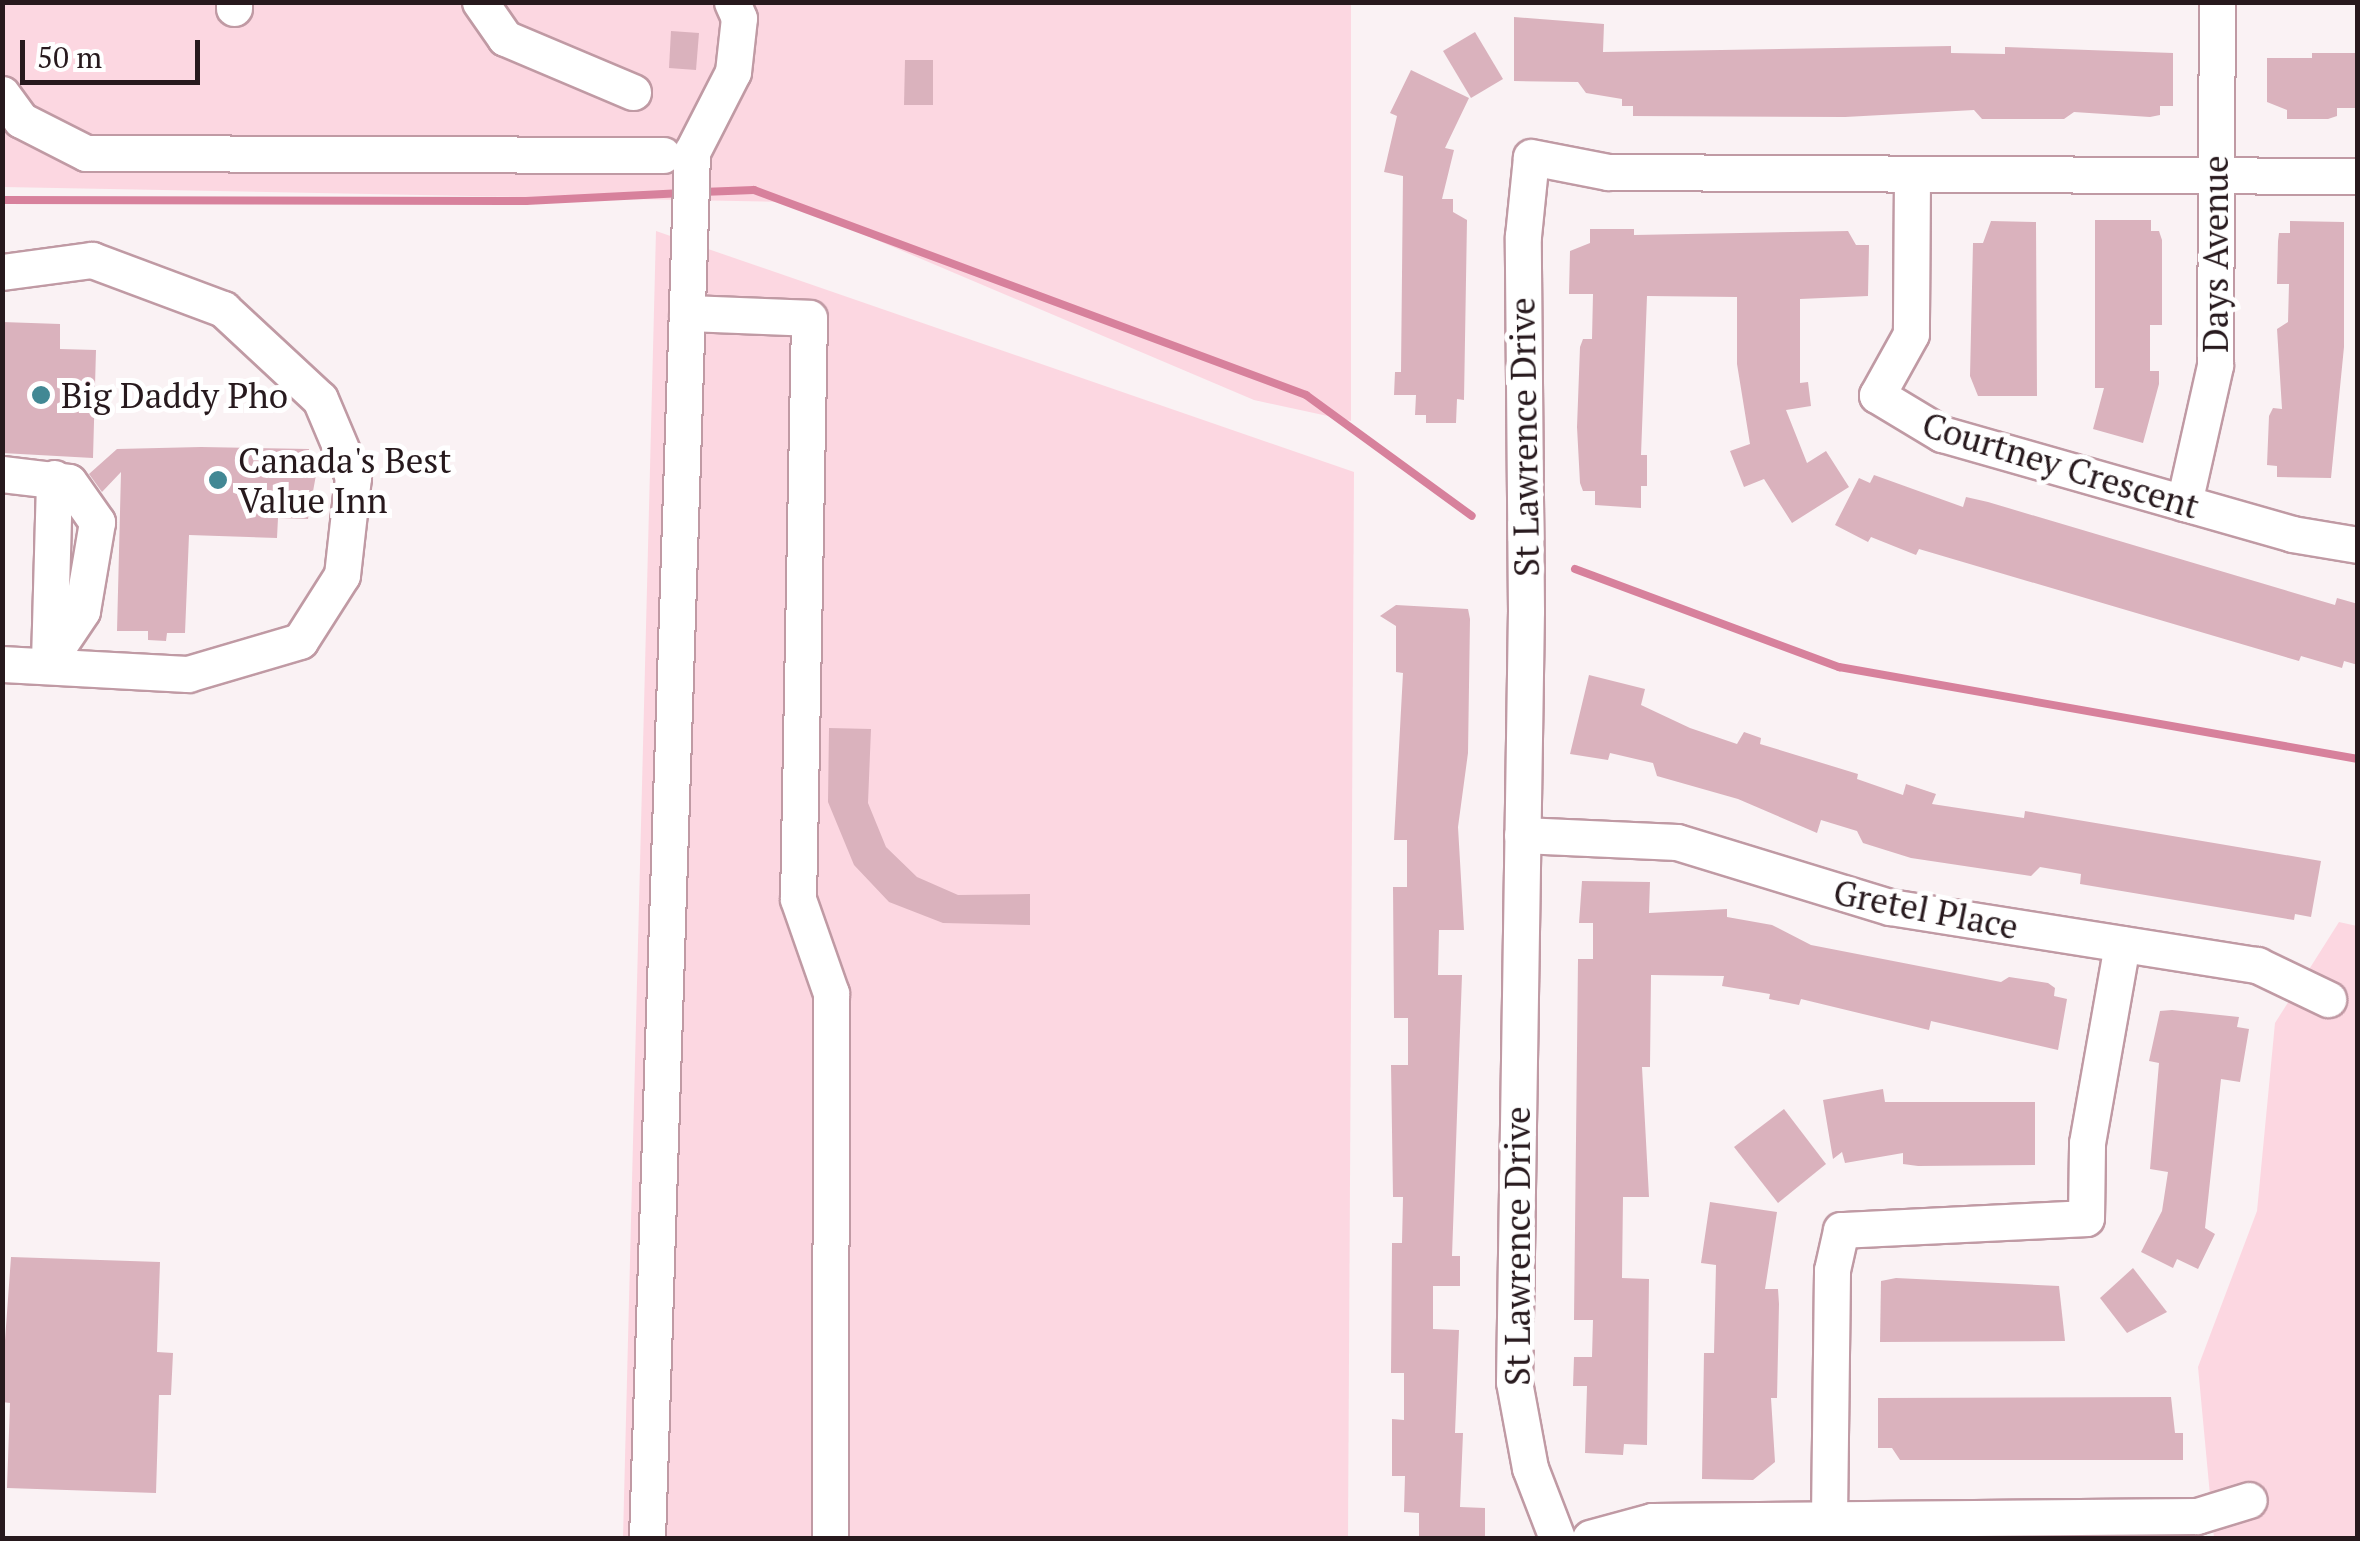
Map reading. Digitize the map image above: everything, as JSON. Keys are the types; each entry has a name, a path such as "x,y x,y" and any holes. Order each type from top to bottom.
{"street":[{"path":"480,2 505,38 633,92"},
{"path":"646,1538 692,152 733,72 739,18 732,2"},
{"name":"Days Avenue","path":"2184,503 2213,388 2217,2"},
{"path":"2,94 21,120 86,153 663,155"},
{"name":"St Lawrence Drive","path":"1556,1538 1530,1468 1514,1382 1526,611 1520,479 1523,236 1531,156 1608,172 2358,176"},
{"name":"Courtney Crescent","path":"1912,176 1912,334 1877,395 1942,434 2184,503 2358,545"},
{"path":"2,272 92,260 222,309 320,398 353,477 342,575 300,640 188,674 49,663 2,664"},
{"path":"687,313 809,318 798,899 831,993 830,1538"},
{"path":"2,474 69,482 97,522 82,611 49,663"},
{"name":"Gretel Place","path":"1522,835 1677,842 1872,902 2257,966 2328,999"},
{"path":"1829,1518 1832,1270 1840,1230 1897,1222 2086,1218 2088,1144 2122,944"},
{"path":"1590,1538 1652,1521 2197,1516 2248,1500"}],"shaded area":[{"path":"3,3 1351,3 1351,421 1254,400 787,202 3,187"},
{"path":"656,231 1354,472 1348,1538 623,1538"},
{"path":"2339,922 2357,926 2357,1538 2214,1538 2198,1367 2257,1211 2275,1023"}],"building":[{"path":"1514,17 1604,24 1603,52 1951,46 1951,53 2005,54 2005,47 2173,53 2173,106 2160,106 2160,115 2150,117 2074,112 2064,119 1982,119 1974,110 1845,117 1633,116 1633,106 1622,106 1622,99 1586,93 1578,82 1514,81"},
{"path":"671,31 699,33 696,70 669,68"},
{"path":"1475,32 1503,79 1471,98 1443,51"},
{"path":"2312,53 2358,53 2358,108 2337,108 2337,116 2328,119 2287,119 2287,110 2267,102 2267,58 2312,58"},
{"path":"905,60 933,60 933,105 904,105"},
{"path":"1411,70 1469,98 1445,148 1454,150 1442,199 1453,199 1453,212 1467,220 1464,400 1457,399 1456,423 1426,423 1426,415 1415,415 1416,395 1394,395 1395,372 1401,372 1403,176 1384,172 1397,116 1390,113"},
{"path":"2095,220 2151,220 2151,231 2159,231 2162,240 2162,325 2150,325 2150,371 2159,371 2159,384 2143,443 2093,429 2104,388 2095,388"},
{"path":"1991,221 2036,222 2037,396 1978,396 1970,376 1973,243 1983,243"},
{"path":"2290,221 2344,222 2344,347 2331,478 2277,477 2277,466 2267,465 2269,416 2273,408 2282,409 2277,329 2288,322 2289,284 2277,284 2278,241 2279,233 2290,233"},
{"path":"1590,229 1634,229 1634,235 1848,231 1856,245 1869,245 1868,296 1800,299 1800,383 1808,382 1811,406 1786,410 1807,463 1826,451 1849,487 1792,523 1764,479 1744,487 1730,451 1750,444 1737,364 1737,297 1647,296 1641,455 1647,455 1647,486 1641,486 1641,508 1595,505 1595,491 1583,491 1580,483 1577,427 1580,347 1583,339 1592,339 1593,294 1569,294 1570,251 1590,243"},
{"path":"2,322 60,324 60,349 96,350 93,458 2,453"},
{"name":"Canada's Best Value Inn","path":"117,449 309,449 308,463 318,464 308,519 278,518 277,538 189,535 185,633 167,633 166,641 148,640 148,631 117,631 121,472 102,492 89,474"},
{"path":"1874,475 1963,507 1966,497 1988,502 2335,605 2337,598 2358,604 2358,665 2344,661 2342,668 2301,656 2299,661 1919,549 1916,555 1871,537 1868,542 1835,525 1859,478 1870,483"},
{"path":"1396,605 1468,609 1470,619 1468,753 1458,827 1464,930 1439,930 1438,975 1462,975 1452,1256 1460,1256 1460,1286 1433,1286 1433,1329 1459,1330 1455,1433 1463,1433 1460,1507 1485,1508 1485,1538 1419,1538 1419,1513 1404,1512 1405,1476 1392,1476 1392,1419 1404,1420 1404,1373 1391,1373 1392,1243 1402,1243 1403,1197 1393,1197 1391,1065 1408,1065 1408,1018 1394,1018 1393,887 1407,887 1407,840 1394,840 1403,673 1396,672 1396,626 1380,616"},
{"path":"1589,675 1645,689 1641,705 1690,728 1737,744 1744,732 1761,738 1760,744 1858,774 1857,779 1903,795 1906,784 1936,794 1932,804 2024,818 2025,811 2321,861 2311,917 2295,914 2294,920 2080,884 2081,874 2040,867 2031,876 1911,858 1863,843 1857,831 1821,820 1817,833 1738,799 1657,776 1653,763 1610,753 1608,760 1570,754"},
{"path":"829,728 871,729 868,803 886,847 917,877 958,895 1030,894 1030,925 943,923 889,902 854,865 828,802"},
{"path":"1582,881 1650,882 1649,913 1727,909 1727,917 1772,925 1811,945 2001,982 2009,977 2048,983 2055,988 2054,996 2067,999 2058,1050 1931,1021 1929,1030 1801,999 1799,1005 1769,999 1770,994 1722,986 1724,976 1651,975 1650,1067 1642,1067 1649,1197 1623,1197 1622,1278 1649,1279 1647,1445 1624,1444 1623,1455 1585,1453 1587,1386 1573,1386 1574,1357 1592,1357 1593,1320 1574,1320 1578,959 1593,959 1593,923 1579,923"},
{"path":"2160,1011 2239,1017 2237,1027 2249,1029 2240,1082 2221,1079 2205,1228 2215,1234 2198,1269 2177,1259 2173,1268 2141,1252 2162,1211 2168,1172 2150,1169 2159,1063 2149,1061"},
{"path":"1883,1089 1885,1102 2035,1102 2035,1165 1918,1166 1903,1164 1903,1153 1845,1163 1842,1152 1833,1159 1823,1100"},
{"path":"1784,1109 1826,1164 1778,1203 1734,1147"},
{"path":"1710,1202 1777,1212 1765,1289 1778,1289 1779,1304 1777,1398 1771,1398 1775,1462 1753,1480 1702,1479 1704,1353 1714,1353 1716,1265 1701,1263"},
{"path":"11,1257 160,1262 157,1352 173,1353 171,1395 159,1395 156,1493 7,1488 10,1403 2,1402 2,1382"},
{"path":"2133,1268 2167,1312 2127,1333 2100,1298"},
{"path":"1896,1278 2059,1286 2065,1341 1880,1342 1881,1281"},
{"path":"2171,1397 2175,1433 2183,1433 2183,1460 1900,1460 1892,1448 1878,1448 1878,1398"}],"waterway":[{"path":"702,192 754,190 1306,395 1472,516"},
{"path":"2,200 526,201 683,193"},
{"path":"1575,569 1839,667 2358,759"}],"place":[{"name":"Big Daddy Pho","path":"41,395"},
{"name":"Canada's Best Value Inn","path":"218,480"}]}
